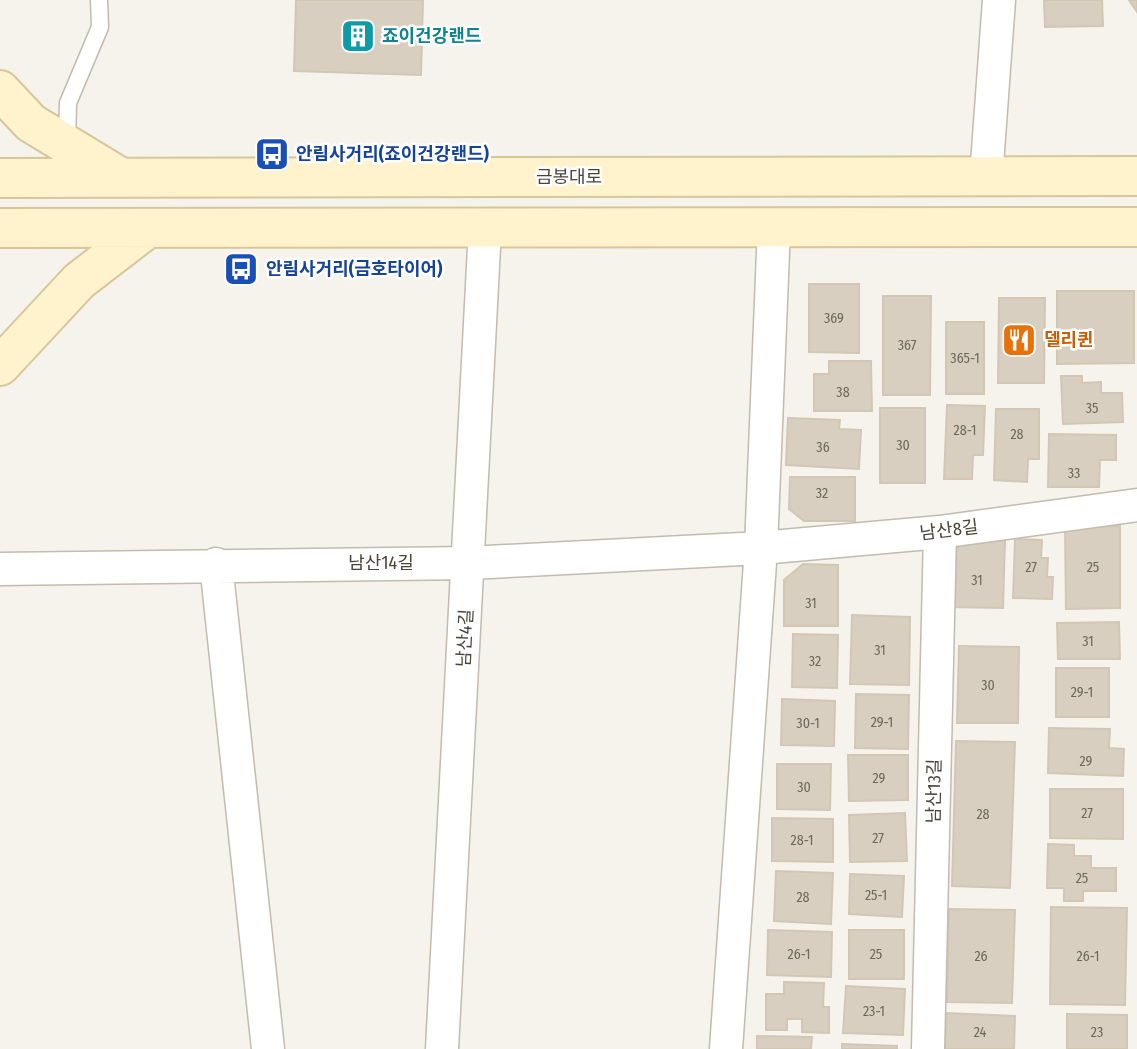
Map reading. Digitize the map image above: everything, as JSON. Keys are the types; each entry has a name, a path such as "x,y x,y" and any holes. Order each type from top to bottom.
{"street":[{"path":"986,177 999,0"},
{"path":"0,90 31,123 122,178"},
{"name":"금봉대로","path":"0,177 1137,177"},
{"path":"726,1049 761,548 774,227"},
{"path":"0,228 1137,227"},
{"path":"0,366 79,281 148,228"},
{"name":"남산4길","path":"442,1049 485,228"},
{"name":"남산8길","path":"761,548 940,532 1137,505"},
{"name":"남산13길","path":"928,1049 940,532"},
{"name":"남산14길","path":"0,569 216,564 469,563 761,548"},
{"path":"216,564 268,1049"}],"lane":[{"path":"67,145 68,103 100,27 99,0"}],"building":[{"name":"죠이건강랜드","path":"296,0 423,0 421,75 294,71"},
{"path":"1044,0 1102,0 1103,26 1045,27"},
{"path":"1129,0 1137,0 1137,12"},
{"path":"809,284 859,284 859,353 809,352"},
{"path":"1057,291 1134,291 1134,363 1057,364"},
{"path":"883,296 931,296 930,395 883,395"},
{"path":"999,298 1045,298 1044,383 998,383"},
{"path":"946,322 984,322 984,394 946,394"},
{"path":"829,361 871,361 872,411 814,411 814,374 829,374"},
{"path":"1061,376 1082,376 1082,383 1101,382 1101,393 1122,393 1123,422 1063,424"},
{"path":"947,405 985,406 983,455 973,455 972,479 944,479"},
{"path":"880,408 925,408 925,483 880,483"},
{"path":"996,409 1039,409 1039,459 1028,459 1027,482 994,480"},
{"path":"788,418 840,420 839,429 861,430 859,469 786,465"},
{"path":"1049,434 1116,435 1116,460 1100,460 1099,487 1048,487"},
{"path":"790,477 855,477 855,521 804,521 789,509"},
{"path":"1120,526 1120,608 1066,609 1065,527"},
{"path":"967,539 1005,540 1003,608 949,607 951,553"},
{"path":"1015,539 1042,540 1041,558 1048,558 1047,577 1053,577 1052,599 1013,598"},
{"path":"803,564 838,565 838,626 784,626 784,580"},
{"path":"852,615 910,617 909,685 850,684"},
{"path":"1119,622 1120,659 1058,659 1057,623"},
{"path":"793,634 838,635 837,688 792,687"},
{"path":"959,646 1019,647 1018,723 957,723"},
{"path":"1056,668 1109,668 1109,717 1056,717"},
{"path":"856,694 909,695 908,749 855,748"},
{"path":"782,699 835,701 834,746 781,745"},
{"path":"1049,728 1110,729 1109,748 1124,749 1123,776 1048,773"},
{"path":"956,741 1015,742 1010,888 952,886"},
{"path":"848,755 908,755 908,800 849,801"},
{"path":"777,764 831,764 830,810 777,809"},
{"path":"1050,789 1123,789 1123,839 1050,838"},
{"path":"905,813 907,861 850,862 849,815"},
{"path":"772,818 833,819 833,862 772,861"},
{"path":"1048,844 1074,845 1074,856 1091,856 1091,868 1116,868 1116,891 1083,891 1083,901 1064,901 1064,888 1047,888"},
{"path":"776,871 833,873 831,924 774,921"},
{"path":"850,874 904,876 902,917 849,914"},
{"path":"1051,907 1127,908 1125,1005 1050,1004"},
{"path":"949,909 1015,910 1012,1003 947,1002"},
{"path":"768,930 832,932 831,977 767,975"},
{"path":"849,930 904,930 904,979 849,979"},
{"path":"784,982 824,983 823,1007 829,1007 829,1033 802,1032 802,1019 787,1019 787,1030 766,1030 766,994 784,994"},
{"path":"846,986 905,989 903,1035 843,1033"},
{"path":"946,1013 1015,1016 1014,1049 945,1049"},
{"path":"1067,1014 1127,1015 1127,1049 1067,1049"},
{"path":"757,1036 812,1037 811,1049 757,1049"},
{"path":"842,1044 897,1046 897,1049 842,1049"}],"place":[{"name":"죠이건강랜드","path":"358,36"},
{"name":"안림사거리(죠이건강랜드)","path":"272,154"},
{"name":"안림사거리(금호타이어)","path":"241,269"},
{"name":"델리퀸","path":"1019,340"}]}
